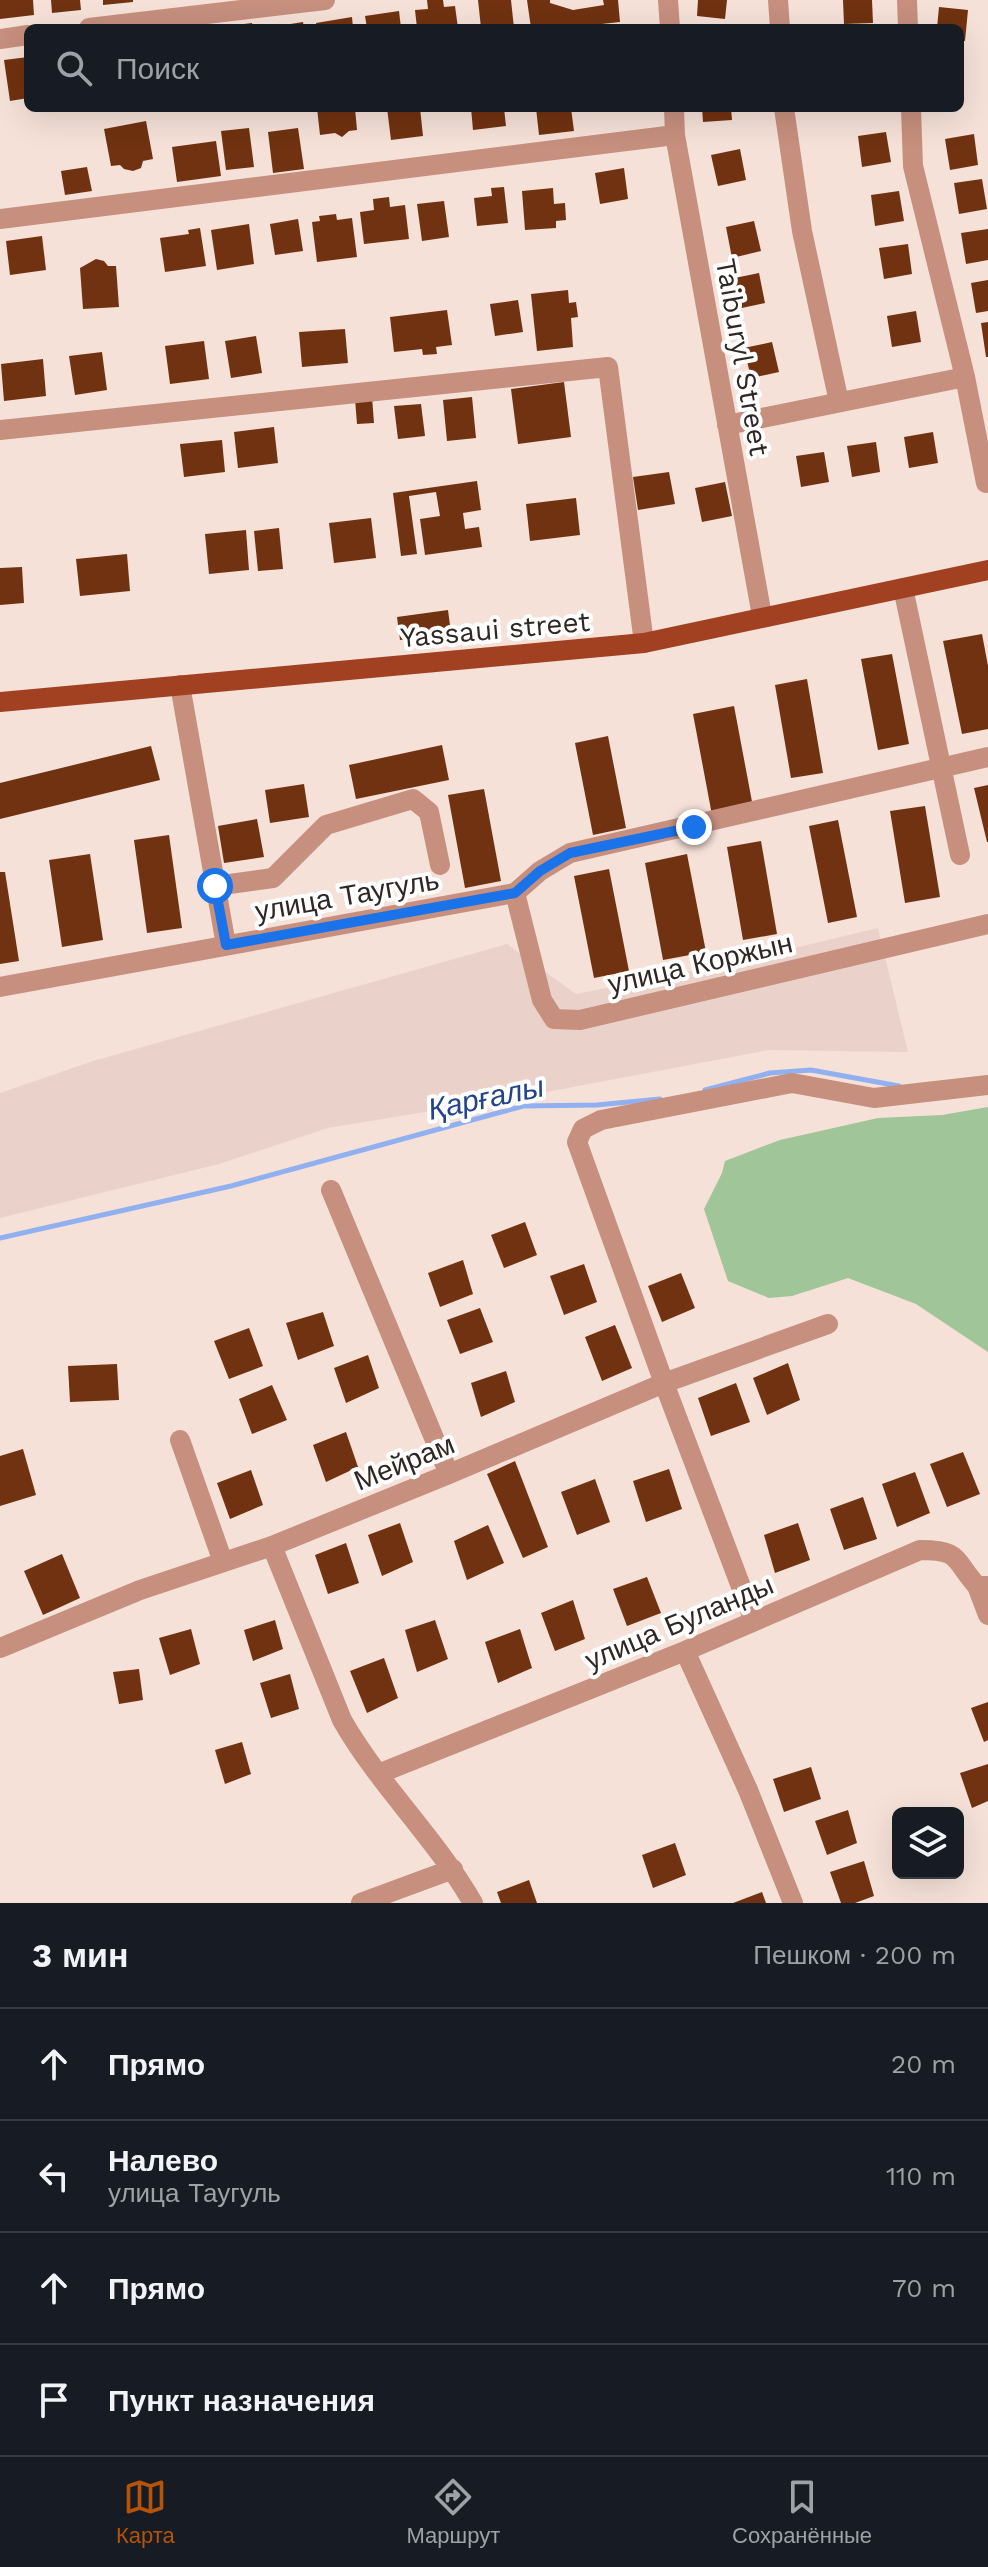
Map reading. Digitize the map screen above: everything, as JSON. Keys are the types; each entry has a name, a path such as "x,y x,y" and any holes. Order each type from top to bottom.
{"main road":[{"name":"Yassaui street","path":"0,702 644,643 988,570"}],"street":[{"path":"123,24 325,0"},
{"path":"668,0 670,24"},
{"path":"778,0 780,24"},
{"path":"907,0 908,24"},
{"path":"0,39 24,36"},
{"name":"Taiburyl Street","path":"674,112 675,135 762,616"},
{"path":"785,112 802,231 839,402"},
{"path":"911,112 913,166 965,377 986,483"},
{"path":"0,219 675,135"},
{"path":"0,430 608,367 644,643"},
{"path":"727,425 965,377"},
{"path":"903,588 960,855"},
{"path":"180,685 226,945"},
{"path":"515,893 540,871 570,853 988,757"},
{"path":"215,886 273,878 326,825 413,799 429,812 440,865"},
{"name":"улица Коржын","path":"515,893 542,1000 554,1019 580,1020 988,924"},
{"name":"улица Таугуль","path":"0,987 515,893"},
{"path":"754,1621 577,1142 583,1129 601,1120 792,1083 874,1098 988,1085"},
{"path":"331,1190 449,1474"},
{"name":"Мейрам","path":"0,1648 140,1590 272,1546 664,1383 828,1324"},
{"path":"180,1440 223,1562"},
{"path":"272,1546 342,1720 356,1746 453,1869 473,1903"},
{"name":"улица Буланды","path":"378,1774 685,1651 920,1550 942,1550 959,1559 982,1586 988,1615"},
{"path":"685,1651 748,1790 793,1903"},
{"path":"361,1903 453,1869"}],"shaded area":[{"path":"878,928 908,1052 769,1050 541,1093 328,1128 219,1164 0,1218 0,1093 93,1061 507,944 576,994 732,963"}],"green space":[{"path":"988,1107 988,1352 916,1304 848,1278 792,1296 769,1298 728,1281 704,1209 725,1161 780,1140 878,1118 942,1115"}],"building":[{"path":"0,0 33,0 34,15 0,19"},
{"path":"51,0 80,0 81,10 52,13"},
{"path":"103,0 133,0 133,2 103,5"},
{"path":"427,0 443,0 444,7 455,6 457,24 417,24 415,10 428,9"},
{"path":"478,0 511,0 514,24 481,24"},
{"path":"527,0 550,0 550,3 573,10 604,5 603,0 618,0 620,22 530,24"},
{"path":"698,0 727,0 725,19 697,16"},
{"path":"843,0 872,0 873,23 844,24"},
{"path":"939,7 968,10 965,41 964,24 937,24"},
{"path":"399,11 401,24 366,24 365,16"},
{"path":"352,17 353,24 316,24"},
{"path":"24,58 24,99 10,101 4,60"},
{"path":"317,112 355,112 357,130 349,131 342,137 335,133 320,135"},
{"path":"388,112 420,112 423,136 391,140"},
{"path":"471,112 504,112 506,126 473,130"},
{"path":"536,112 572,112 574,131 539,135"},
{"path":"702,112 731,112 732,120 703,122"},
{"path":"146,121 153,159 143,161 141,168 133,171 120,165 111,166 104,129"},
{"path":"249,128 254,167 226,170 221,131"},
{"path":"298,128 304,169 273,173 268,132"},
{"path":"886,132 891,162 862,167 858,136"},
{"path":"974,134 978,165 950,170 945,139"},
{"path":"216,141 221,176 177,182 172,147"},
{"path":"740,149 746,180 718,186 711,155"},
{"path":"87,167 92,191 65,195 61,171"},
{"path":"624,168 628,199 600,204 595,173"},
{"path":"982,179 987,209 959,214 954,183"},
{"path":"504,187 508,223 477,226 474,198 492,196 491,188"},
{"path":"553,188 554,204 565,203 566,220 556,221 556,228 525,230 522,191"},
{"path":"899,191 904,221 875,226 871,195"},
{"path":"389,197 390,207 405,205 409,239 364,244 360,212 374,210 373,199"},
{"path":"444,201 449,237 422,241 417,204"},
{"path":"336,214 337,220 352,218 357,257 317,262 312,222 320,221 319,216"},
{"path":"298,219 303,251 275,255 270,224"},
{"path":"754,221 761,251 732,258 726,227"},
{"path":"249,224 254,264 217,270 211,230"},
{"path":"200,228 206,266 165,272 160,238 189,234 188,230"},
{"path":"988,229 988,260 966,264 961,233"},
{"path":"42,236 46,270 10,275 6,241"},
{"path":"908,244 912,274 884,279 879,248"},
{"path":"96,259 108,266 116,266 119,307 83,309 80,268"},
{"path":"759,273 765,303 737,309 730,279"},
{"path":"988,280 988,311 976,313 971,283"},
{"path":"568,290 569,303 576,302 578,317 571,318 573,347 537,351 531,294"},
{"path":"518,300 523,332 495,336 490,304"},
{"path":"447,310 452,345 436,347 437,354 423,355 422,349 394,352 390,317"},
{"path":"916,311 921,342 892,347 887,316"},
{"path":"988,322 988,357 986,357 981,323"},
{"path":"345,329 348,363 302,367 299,332"},
{"path":"256,336 262,373 231,378 225,341"},
{"path":"204,341 209,379 170,384 165,346"},
{"path":"772,342 779,372 751,378 744,348"},
{"path":"102,352 107,390 75,395 69,356"},
{"path":"43,359 46,396 4,401 1,364"},
{"path":"564,382 571,437 518,444 511,389"},
{"path":"372,397 374,423 357,424 355,399"},
{"path":"472,397 476,438 447,441 443,400"},
{"path":"421,404 425,436 398,439 394,406"},
{"path":"274,427 278,463 238,468 234,432"},
{"path":"933,432 938,463 909,468 904,437"},
{"path":"222,440 225,472 184,477 180,444"},
{"path":"876,442 880,472 852,477 847,446"},
{"path":"824,452 829,482 801,487 796,456"},
{"path":"669,472 675,504 638,510 633,477"},
{"path":"477,481 481,510 463,513 465,529 479,527 482,547 425,555 420,519 440,516 436,492 409,496 417,554 401,556 393,493"},
{"path":"725,482 732,516 702,522 695,488"},
{"path":"576,498 580,535 530,541 526,504"},
{"path":"371,518 376,558 334,563 329,523"},
{"path":"279,528 283,569 258,571 254,531"},
{"path":"246,530 249,570 209,574 205,534"},
{"path":"127,554 130,591 80,596 76,559"},
{"path":"22,567 24,603 0,605 0,568"},
{"path":"448,610 451,633 400,640 397,617"},
{"path":"982,634 988,666 988,729 962,734 943,641"},
{"path":"892,654 909,744 878,750 861,659"},
{"path":"807,679 823,773 791,778 775,685"},
{"path":"734,706 753,807 712,815 693,714"},
{"path":"608,736 626,828 593,835 575,743"},
{"path":"442,745 449,780 356,799 349,765"},
{"path":"151,746 160,780 0,819 0,783"},
{"path":"304,784 309,817 270,823 265,790"},
{"path":"988,785 988,842 987,842 974,788"},
{"path":"484,789 501,881 465,888 448,795"},
{"path":"925,806 940,897 905,903 890,811"},
{"path":"257,819 264,857 224,863 218,826"},
{"path":"838,820 857,917 828,923 809,826"},
{"path":"169,835 182,928 147,933 134,840"},
{"path":"761,841 777,934 743,940 727,847"},
{"path":"90,854 103,940 62,947 49,860"},
{"path":"687,854 706,952 663,960 645,863"},
{"path":"609,869 629,971 594,978 574,876"},
{"path":"0,872 5,872 19,961 0,964"},
{"path":"525,1222 537,1255 504,1268 491,1235"},
{"path":"463,1260 473,1294 440,1307 428,1273"},
{"path":"584,1264 597,1302 564,1315 550,1276"},
{"path":"681,1273 695,1308 662,1322 648,1286"},
{"path":"480,1308 493,1342 460,1354 447,1320"},
{"path":"323,1312 334,1346 298,1360 286,1323"},
{"path":"615,1325 632,1368 602,1381 585,1337"},
{"path":"249,1328 263,1366 229,1379 214,1341"},
{"path":"368,1355 379,1388 346,1403 334,1368"},
{"path":"788,1363 800,1400 767,1415 753,1378"},
{"path":"117,1364 119,1400 70,1402 68,1366"},
{"path":"506,1371 515,1402 481,1417 471,1383"},
{"path":"736,1383 750,1422 711,1436 698,1398"},
{"path":"272,1385 287,1420 252,1434 239,1399"},
{"path":"346,1432 358,1467 326,1482 313,1445"},
{"path":"23,1449 36,1495 0,1506 0,1456"},
{"path":"963,1452 980,1494 947,1507 930,1464"},
{"path":"515,1461 548,1547 523,1558 487,1474"},
{"path":"669,1469 682,1509 646,1522 633,1481"},
{"path":"251,1470 263,1505 230,1519 217,1483"},
{"path":"915,1472 930,1513 897,1527 882,1484"},
{"path":"595,1479 610,1522 577,1535 561,1492"},
{"path":"863,1497 877,1539 844,1550 830,1509"},
{"path":"400,1523 413,1562 382,1576 368,1535"},
{"path":"798,1523 810,1560 775,1573 764,1535"},
{"path":"488,1525 504,1563 467,1580 454,1541"},
{"path":"346,1543 359,1583 328,1594 315,1555"},
{"path":"62,1554 80,1598 43,1615 24,1571"},
{"path":"647,1577 661,1613 627,1626 613,1589"},
{"path":"573,1600 585,1639 555,1651 541,1613"},
{"path":"275,1620 283,1649 253,1661 244,1630"},
{"path":"435,1620 448,1659 417,1672 405,1630"},
{"path":"191,1629 200,1664 170,1675 159,1638"},
{"path":"520,1629 532,1668 498,1683 485,1642"},
{"path":"384,1658 398,1698 367,1713 350,1671"},
{"path":"139,1669 143,1700 119,1704 113,1672"},
{"path":"290,1674 299,1709 271,1718 260,1683"},
{"path":"988,1702 988,1740 984,1742 971,1708"},
{"path":"242,1742 251,1774 225,1784 215,1750"},
{"path":"988,1764 988,1801 972,1808 960,1773"},
{"path":"811,1767 821,1799 784,1812 773,1779"},
{"path":"848,1810 857,1843 827,1855 815,1821"},
{"path":"675,1843 686,1875 653,1888 642,1855"},
{"path":"864,1861 874,1896 855,1903 841,1903 830,1872"},
{"path":"529,1880 537,1903 501,1903 497,1892"},
{"path":"762,1892 766,1903 733,1903"}],"waterway":[{"name":"Қарғалы","path":"705,1090 770,1073 811,1070 899,1086"},
{"name":"Қарғалы","path":"0,1238 231,1186 523,1106 597,1105 660,1099"}],"route":[{"path":"215,886 226,945 515,893 540,871 570,853 694,827"}]}
